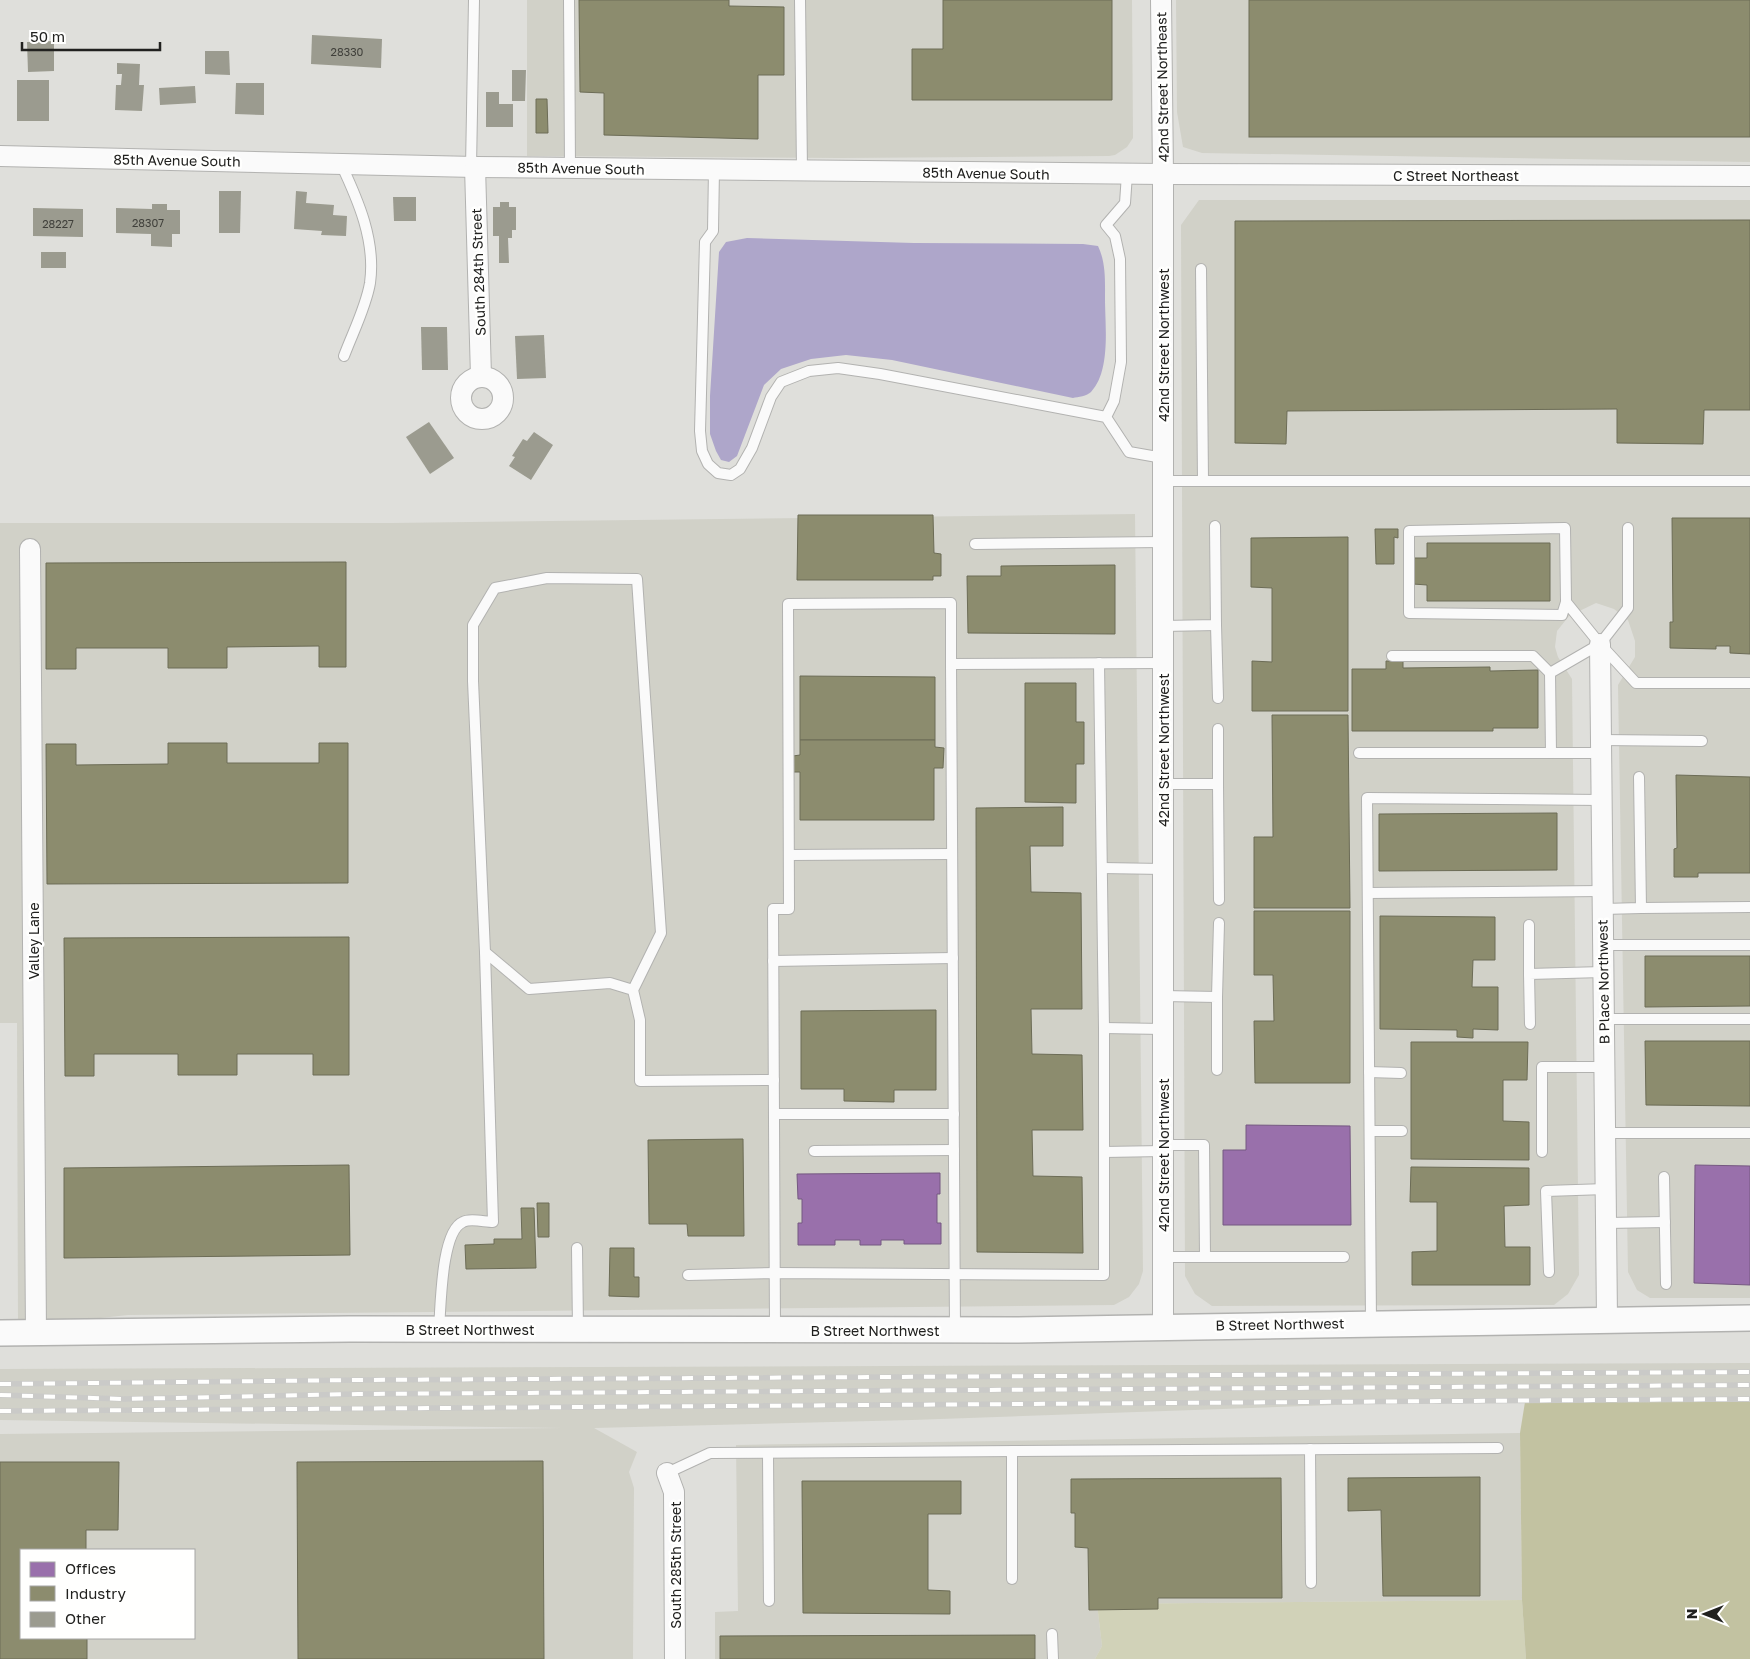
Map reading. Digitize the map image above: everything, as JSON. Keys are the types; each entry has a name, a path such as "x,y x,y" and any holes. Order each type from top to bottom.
{"street":[{"name":"42nd Street Northeast","path":"1161,0 1163,174"},
{"name":"85th Avenue South","path":"0,156 473,167 1163,174"},
{"name":"South 284th Street","path":"473,167 481,376"},
{"name":"C Street Northeast","path":"1163,174 1750,176"},
{"name":"42nd Street Northwest","path":"1163,174 1163,1326"},
{"name":"Valley Lane","path":"30,549 36,1333"},
{"name":"B Place Northwest","path":"1600,644 1607,1319"},
{"name":"B Street Northwest","path":"0,1333 439,1329 955,1330 1750,1318"},
{"name":"South 285th Street","path":"667,1473 674,1492 675,1659"}],"lane":[{"path":"473,167 474,0"},
{"path":"568,0 570,168"},
{"path":"800,0 802,170"},
{"path":"341,164 367,230 371,264 370,282 366,296 344,356"},
{"path":"714,170 713,231 705,242 700,431 702,451 708,464 718,473 731,474 740,469 752,448 771,397 781,382 809,371 838,368 880,374 1106,417 1129,452 1163,458"},
{"path":"1106,417 1114,401 1121,362 1120,259 1115,236 1106,225 1125,203 1127,174"},
{"path":"1201,269 1203,481"},
{"path":"1163,481 1750,481"},
{"path":"1214,526 1218,698"},
{"path":"1566,602 1562,615 1409,613 1409,531 1565,528 1566,602 1600,644 1636,683 1750,683"},
{"path":"1550,673 1600,644 1628,608 1628,528"},
{"path":"975,544 1163,542"},
{"path":"439,1329 445,1256 455,1226 464,1220 493,1222 485,952 473,681 473,625 496,588 547,578 637,579 661,933 633,990 640,1020 640,1081 774,1080"},
{"path":"775,1330 773,909 789,909 788,604 951,603 955,1330"},
{"path":"1163,626 1216,625"},
{"path":"1392,656 1533,656 1550,673 1551,753"},
{"path":"688,1275 775,1273 1104,1275 1104,1028 1099,663"},
{"path":"951,664 1163,663"},
{"path":"1218,729 1219,900"},
{"path":"1358,753 1551,753 1601,747 1702,741"},
{"path":"1640,777 1641,908"},
{"path":"1163,784 1218,784"},
{"path":"1371,1323 1367,798 1601,800"},
{"path":"789,855 952,854"},
{"path":"1102,868 1163,869"},
{"path":"1368,893 1602,900 1641,908 1750,907"},
{"path":"1217,1070 1219,923"},
{"path":"1529,925 1530,1024"},
{"path":"1603,945 1750,945"},
{"path":"485,952 529,988 610,983 633,990"},
{"path":"773,961 953,958"},
{"path":"1529,974 1603,972"},
{"path":"1163,996 1217,997"},
{"path":"1604,1019 1750,1019"},
{"path":"1104,1028 1163,1029"},
{"path":"1542,1152 1542,1067 1604,1067"},
{"path":"1369,1072 1401,1073"},
{"path":"774,1114 954,1114"},
{"path":"1370,1131 1402,1131"},
{"path":"1605,1133 1750,1133"},
{"path":"1104,1152 1204,1145 1205,1257"},
{"path":"814,1151 954,1150"},
{"path":"1664,1177 1666,1284"},
{"path":"1549,1272 1546,1191 1606,1189"},
{"path":"1606,1223 1665,1222"},
{"path":"577,1248 578,1330"},
{"path":"1163,1257 1344,1257"},
{"path":"667,1473 710,1453 1498,1448"},
{"path":"1310,1449 1311,1583"},
{"path":"1012,1451 1012,1579"},
{"path":"768,1453 769,1601"},
{"path":"1052,1634 1053,1659"}],"shaded area":[{"path":"527,0 1132,0 1133,138 1127,147 1115,155 1109,156 840,158 527,156"},
{"path":"1176,0 1750,0 1750,162 1202,153 1183,147 1177,112"},
{"path":"1199,200 1750,200 1750,1298 1650,1298 1637,1290 1628,1272 1618,685 1635,657 1635,641 1628,620 1614,609 1596,603 1569,616 1557,631 1555,647 1558,657 1572,679 1579,1275 1568,1294 1554,1305 1212,1306 1195,1294 1185,1276 1181,225"},
{"path":"747,238 914,243 1083,244 1098,246 1104,265 1105,278 1106,347 1102,372 1091,392 1073,398 892,360 846,355 811,359 781,369 764,385 737,456 729,462 721,460 710,434 710,396 719,252 726,242"},
{"path":"1135,514 1143,1271 1139,1284 1129,1297 1114,1305 128,1315 18,1327 17,1023 0,1023 0,523 391,523"},
{"path":"1750,1363 1750,1402 1421,1402 912,1420 594,1428 637,1452 629,1472 634,1488 633,1659 0,1659 0,1434 563,1428 0,1420 0,1369"},
{"path":"1520,1433 1522,1600 1097,1604 1102,1646 1095,1659 715,1659 715,1612 738,1611 736,1445"}],"green space":[{"path":"1525,1402 1750,1402 1750,1659 1526,1659 1522,1600 1520,1433"},
{"path":"1522,1600 1526,1659 1095,1659 1102,1646 1097,1604"}],"building: Offices":[{"path":"1246,1125 1350,1126 1351,1225 1223,1225 1223,1150 1246,1150"},
{"path":"1695,1165 1750,1166 1750,1285 1694,1283"},
{"path":"940,1173 940,1194 937,1194 937,1223 941,1223 941,1244 904,1244 904,1240 881,1240 881,1245 860,1245 860,1240 835,1240 835,1245 798,1245 798,1223 802,1223 802,1199 798,1199 797,1174"}],"building: Industry":[{"path":"579,0 729,0 729,6 784,7 784,75 758,75 758,139 604,135 604,93 580,92"},
{"path":"943,0 1112,0 1112,100 912,100 912,49 943,49"},
{"path":"1249,0 1750,0 1750,137 1249,137"},
{"path":"536,99 547,99 548,133 536,133"},
{"path":"1750,220 1750,410 1704,410 1703,444 1617,443 1617,409 1287,411 1286,444 1235,443 1235,221"},
{"path":"798,515 933,515 934,553 941,554 941,576 933,576 933,580 797,580"},
{"path":"1672,518 1750,518 1750,654 1730,653 1730,646 1716,646 1716,649 1670,648 1670,622 1673,622"},
{"path":"1375,529 1398,529 1398,538 1394,537 1394,564 1376,564"},
{"path":"1348,537 1348,711 1252,711 1252,661 1272,662 1272,588 1251,587 1251,538"},
{"path":"1427,543 1550,543 1550,601 1427,601 1427,585 1413,584 1413,558 1427,558"},
{"path":"346,562 346,667 319,667 319,646 227,647 227,668 168,668 168,648 76,648 76,669 46,669 46,563"},
{"path":"1115,565 1115,634 968,633 967,576 1001,576 1001,566"},
{"path":"1386,661 1403,661 1403,668 1490,667 1490,671 1538,670 1538,728 1493,728 1493,731 1352,731 1352,669 1386,669"},
{"path":"800,676 935,677 935,740 800,740"},
{"path":"1025,683 1076,683 1076,722 1084,722 1084,764 1076,764 1076,803 1025,802"},
{"path":"1272,715 1348,715 1350,908 1254,908 1254,837 1273,837"},
{"path":"800,740 935,740 935,747 944,748 943,768 934,768 934,820 800,820 800,772 793,772 793,756 800,755"},
{"path":"168,743 227,743 227,763 319,763 319,743 348,743 348,883 47,884 46,744 76,744 76,765 168,764"},
{"path":"1676,775 1750,777 1750,873 1698,873 1698,877 1674,877 1674,849 1677,848"},
{"path":"1063,807 1063,846 1030,846 1031,892 1081,893 1082,1009 1031,1009 1032,1054 1082,1055 1083,1130 1032,1130 1033,1176 1082,1177 1083,1253 977,1252 976,808"},
{"path":"1557,813 1557,870 1379,871 1379,814"},
{"path":"1254,911 1350,911 1350,1083 1255,1083 1254,1021 1274,1021 1273,975 1254,975"},
{"path":"1380,916 1495,917 1495,960 1473,960 1472,987 1498,987 1498,1030 1473,1029 1473,1038 1457,1037 1457,1030 1380,1029"},
{"path":"349,937 349,1075 313,1075 313,1054 237,1054 237,1075 178,1075 178,1054 94,1054 94,1076 65,1076 64,938"},
{"path":"1645,956 1750,956 1750,1006 1645,1007"},
{"path":"936,1010 936,1090 894,1090 894,1102 844,1101 844,1089 801,1089 801,1011"},
{"path":"1645,1041 1750,1041 1750,1106 1646,1105"},
{"path":"1411,1042 1528,1042 1527,1080 1503,1080 1503,1121 1529,1122 1529,1160 1411,1159"},
{"path":"743,1139 744,1236 688,1236 687,1224 649,1224 648,1140"},
{"path":"349,1165 350,1255 64,1258 64,1168"},
{"path":"1411,1167 1529,1168 1529,1205 1504,1206 1505,1247 1530,1247 1530,1285 1412,1285 1412,1252 1437,1251 1437,1202 1410,1202"},
{"path":"537,1203 549,1203 549,1237 538,1237"},
{"path":"521,1208 534,1208 536,1268 466,1269 465,1245 494,1244 494,1239 522,1239"},
{"path":"610,1248 634,1248 634,1277 639,1277 639,1297 609,1296"},
{"path":"543,1461 544,1659 298,1659 297,1462"},
{"path":"0,1462 119,1462 118,1530 86,1530 86,1549 20,1549 20,1639 87,1639 87,1659 0,1659"},
{"path":"1480,1477 1480,1596 1383,1596 1381,1510 1348,1511 1348,1478"},
{"path":"1281,1478 1282,1598 1158,1598 1158,1609 1089,1610 1088,1548 1075,1547 1075,1513 1071,1513 1071,1479"},
{"path":"802,1481 961,1481 961,1514 928,1514 928,1590 950,1591 950,1614 803,1613"},
{"path":"1035,1635 1035,1659 720,1659 720,1636"}],"building: Other":[{"path":"312,35 382,39 381,68 311,64"},
{"path":"54,41 54,71 28,72 27,42"},
{"path":"205,51 229,51 230,75 205,74"},
{"path":"117,63 140,64 139,85 144,85 142,111 115,110 116,85 121,85 122,74 117,74"},
{"path":"512,70 526,70 525,101 512,101"},
{"path":"17,80 49,80 49,121 17,121"},
{"path":"236,83 264,83 264,115 235,114"},
{"path":"195,86 196,103 160,105 159,88"},
{"path":"486,92 499,92 499,104 513,104 513,127 486,127"},
{"path":"219,191 241,191 240,233 219,233"},
{"path":"296,191 307,192 306,203 334,205 333,215 347,216 346,236 321,235 322,231 294,229"},
{"path":"393,197 416,197 416,221 394,221"},
{"path":"500,202 509,202 509,207 516,207 516,230 512,230 512,238 508,238 509,263 499,263 499,236 493,236 493,207 500,207"},
{"path":"152,204 167,204 167,210 180,210 180,234 172,234 172,247 151,246 151,234 116,233 116,208 152,209"},
{"path":"33,208 83,209 83,237 33,236"},
{"path":"41,252 66,252 66,268 41,268"},
{"path":"421,327 447,327 448,370 422,370"},
{"path":"544,335 546,378 517,379 515,336"},
{"path":"429,422 454,458 430,474 406,437"},
{"path":"534,432 553,445 531,480 509,466 515,457 512,456 523,439 527,441"}],"railway":[{"path":"0,1384 359,1380 1750,1372"},
{"path":"0,1395 124,1399 358,1394 1750,1385"},
{"path":"0,1411 1750,1399"}]}
